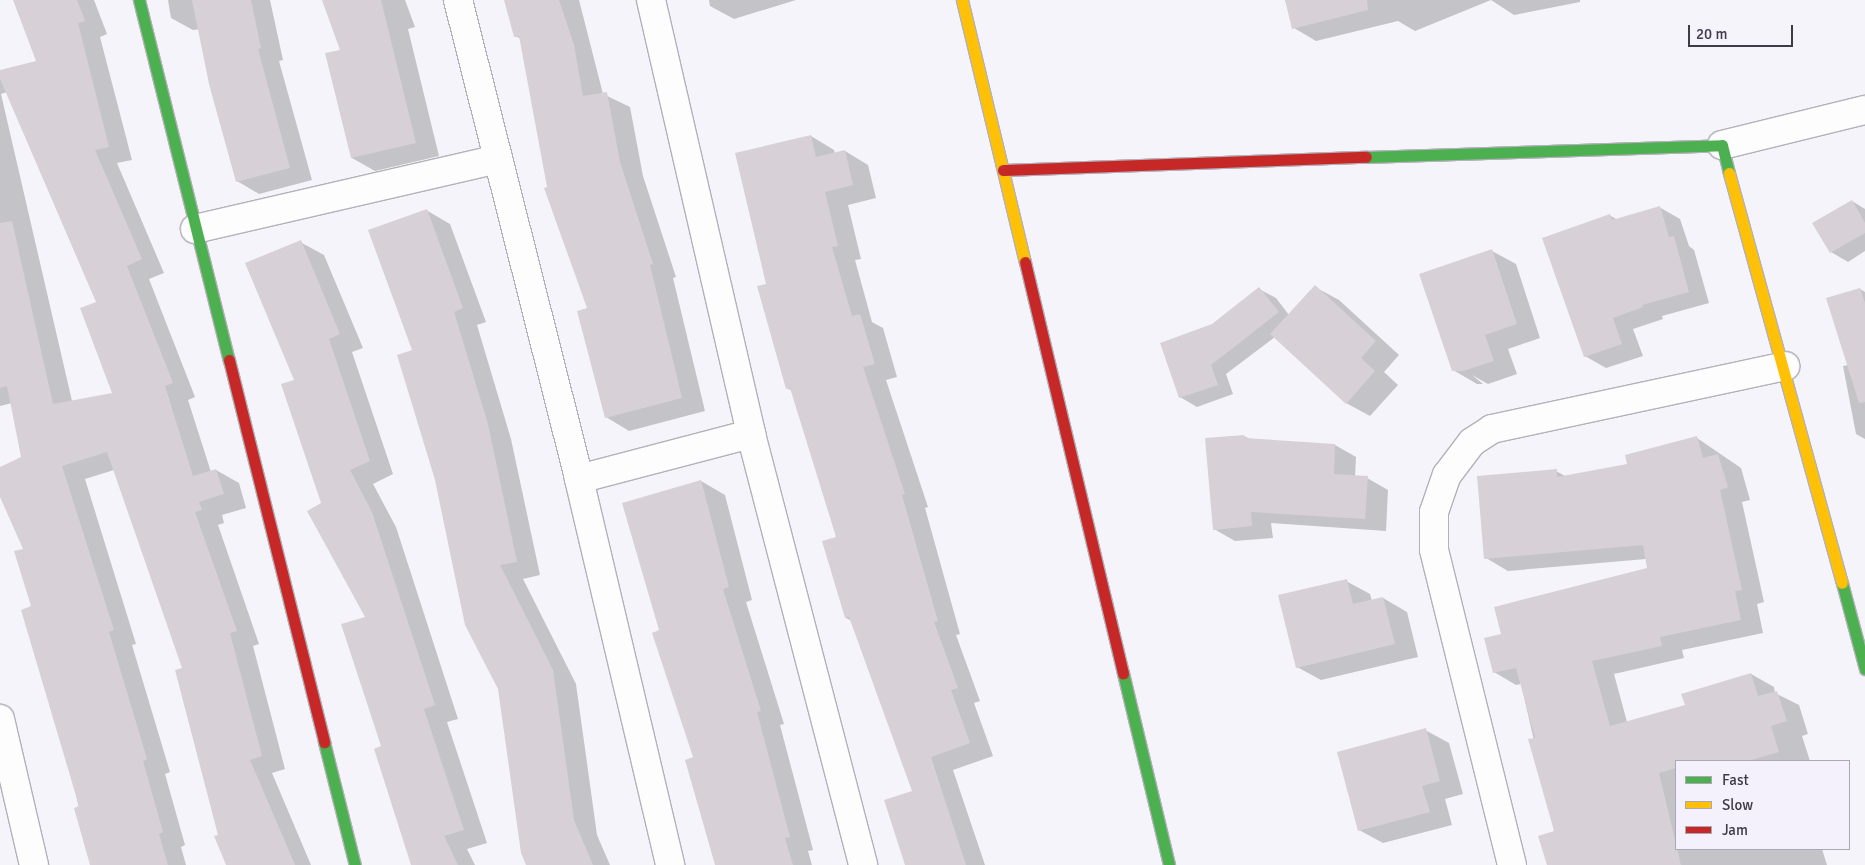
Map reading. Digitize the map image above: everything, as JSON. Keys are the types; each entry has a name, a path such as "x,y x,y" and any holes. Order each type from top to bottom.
{"street":[{"path":"139,0 355,865"},
{"path":"458,0 579,479 670,865"},
{"path":"651,0 751,434 863,865"},
{"path":"962,0 1169,865"},
{"path":"1003,170 1722,145 1865,110"},
{"path":"1722,145 1744,231 1785,366 1865,669"},
{"path":"195,229 498,159"},
{"path":"1512,865 1434,549 1434,512 1447,475 1472,442 1492,429 1785,366"},
{"path":"579,479 751,434"},
{"path":"0,719 34,865"}],"building":[{"path":"13,0 77,0 85,21 78,23 109,147 95,150 142,259 127,266 173,383 165,386 193,476 216,469 224,494 199,502 202,510 195,512 237,631 230,633 262,756 250,760 295,865 226,865 214,836 218,835 175,670 182,668 107,452 62,466 114,630 109,632 147,759 143,761 163,832 159,834 168,865 90,865 74,808 79,806 21,610 31,606 14,551 23,549 0,497 0,467 21,457 7,386 0,388 0,223 12,221 53,404 112,393 80,308 96,302 0,79 0,70 36,61"},
{"path":"192,0 251,0 261,48 258,49 290,168 236,182 209,84"},
{"path":"322,0 381,0 416,143 351,158 325,53 340,50"},
{"path":"504,0 559,0 574,45 583,96 607,92 620,162 653,264 650,265 682,398 605,418 577,311 587,308 544,188 547,187 519,36 514,37"},
{"path":"1285,0 1367,0 1368,10 1292,29"},
{"path":"811,135 816,157 845,150 853,185 825,192 838,246 832,247 852,316 860,314 875,364 863,367 905,494 902,495 938,621 934,622 958,688 951,690 970,743 931,757 966,865 905,865 884,800 912,791 849,617 845,618 822,541 836,537 790,388 786,389 757,286 766,284 735,153"},
{"path":"1852,200 1865,223 1865,233 1830,253 1812,223"},
{"path":"1660,206 1669,237 1674,236 1689,292 1642,305 1643,307 1613,318 1622,344 1584,357 1542,238 1610,214 1612,220"},
{"path":"427,209 463,308 454,312 488,424 517,562 500,565 553,670 574,820 593,865 526,865 521,853 498,689 465,625 435,480 397,355 412,350 368,230"},
{"path":"301,240 340,334 329,339 370,461 350,470 372,512 435,705 424,709 464,830 444,836 458,865 411,865 374,749 381,746 341,624 365,617 307,511 321,503 281,384 294,380 245,263"},
{"path":"1492,249 1517,324 1485,335 1494,361 1463,371 1452,371 1419,274"},
{"path":"1315,285 1376,341 1361,358 1375,371 1346,404 1270,334"},
{"path":"1259,287 1279,312 1211,365 1218,385 1179,398 1160,343 1212,324"},
{"path":"1860,288 1865,303 1865,402 1859,403 1826,298"},
{"path":"1244,435 1245,438 1335,444 1334,474 1368,476 1365,519 1251,512 1252,526 1213,530 1205,438"},
{"path":"1697,436 1703,458 1718,454 1728,487 1720,490 1742,590 1735,591 1741,620 1660,637 1662,646 1592,661 1610,726 1685,705 1681,694 1751,673 1758,696 1777,691 1787,721 1771,726 1779,752 1751,760 1675,760 1675,768 1659,773 1675,840 1675,850 1677,850 1681,865 1547,865 1538,836 1554,831 1528,739 1535,738 1516,668 1493,673 1484,638 1501,634 1494,607 1647,568 1643,545 1484,559 1477,476 1557,469 1557,477 1627,464 1625,455"},
{"path":"701,480 729,587 723,589 761,711 757,712 790,837 785,838 793,865 715,865 685,760 693,757 652,633 659,630 622,503"},
{"path":"1347,579 1353,604 1383,597 1395,644 1296,668 1278,595"},
{"path":"1426,728 1440,781 1422,786 1430,812 1358,831 1337,752"}],"traffic: fast":[{"path":"139,0 229,360"},
{"path":"1366,157 1722,145 1729,173"},
{"path":"1842,583 1865,669"},
{"path":"1123,673 1169,865"},
{"path":"324,742 355,865"}],"traffic: slow":[{"path":"962,0 1025,262"},
{"path":"1729,173 1842,583"}],"traffic: jam":[{"path":"1003,170 1366,157"},
{"path":"1025,262 1123,673"},
{"path":"229,360 324,742"}]}
